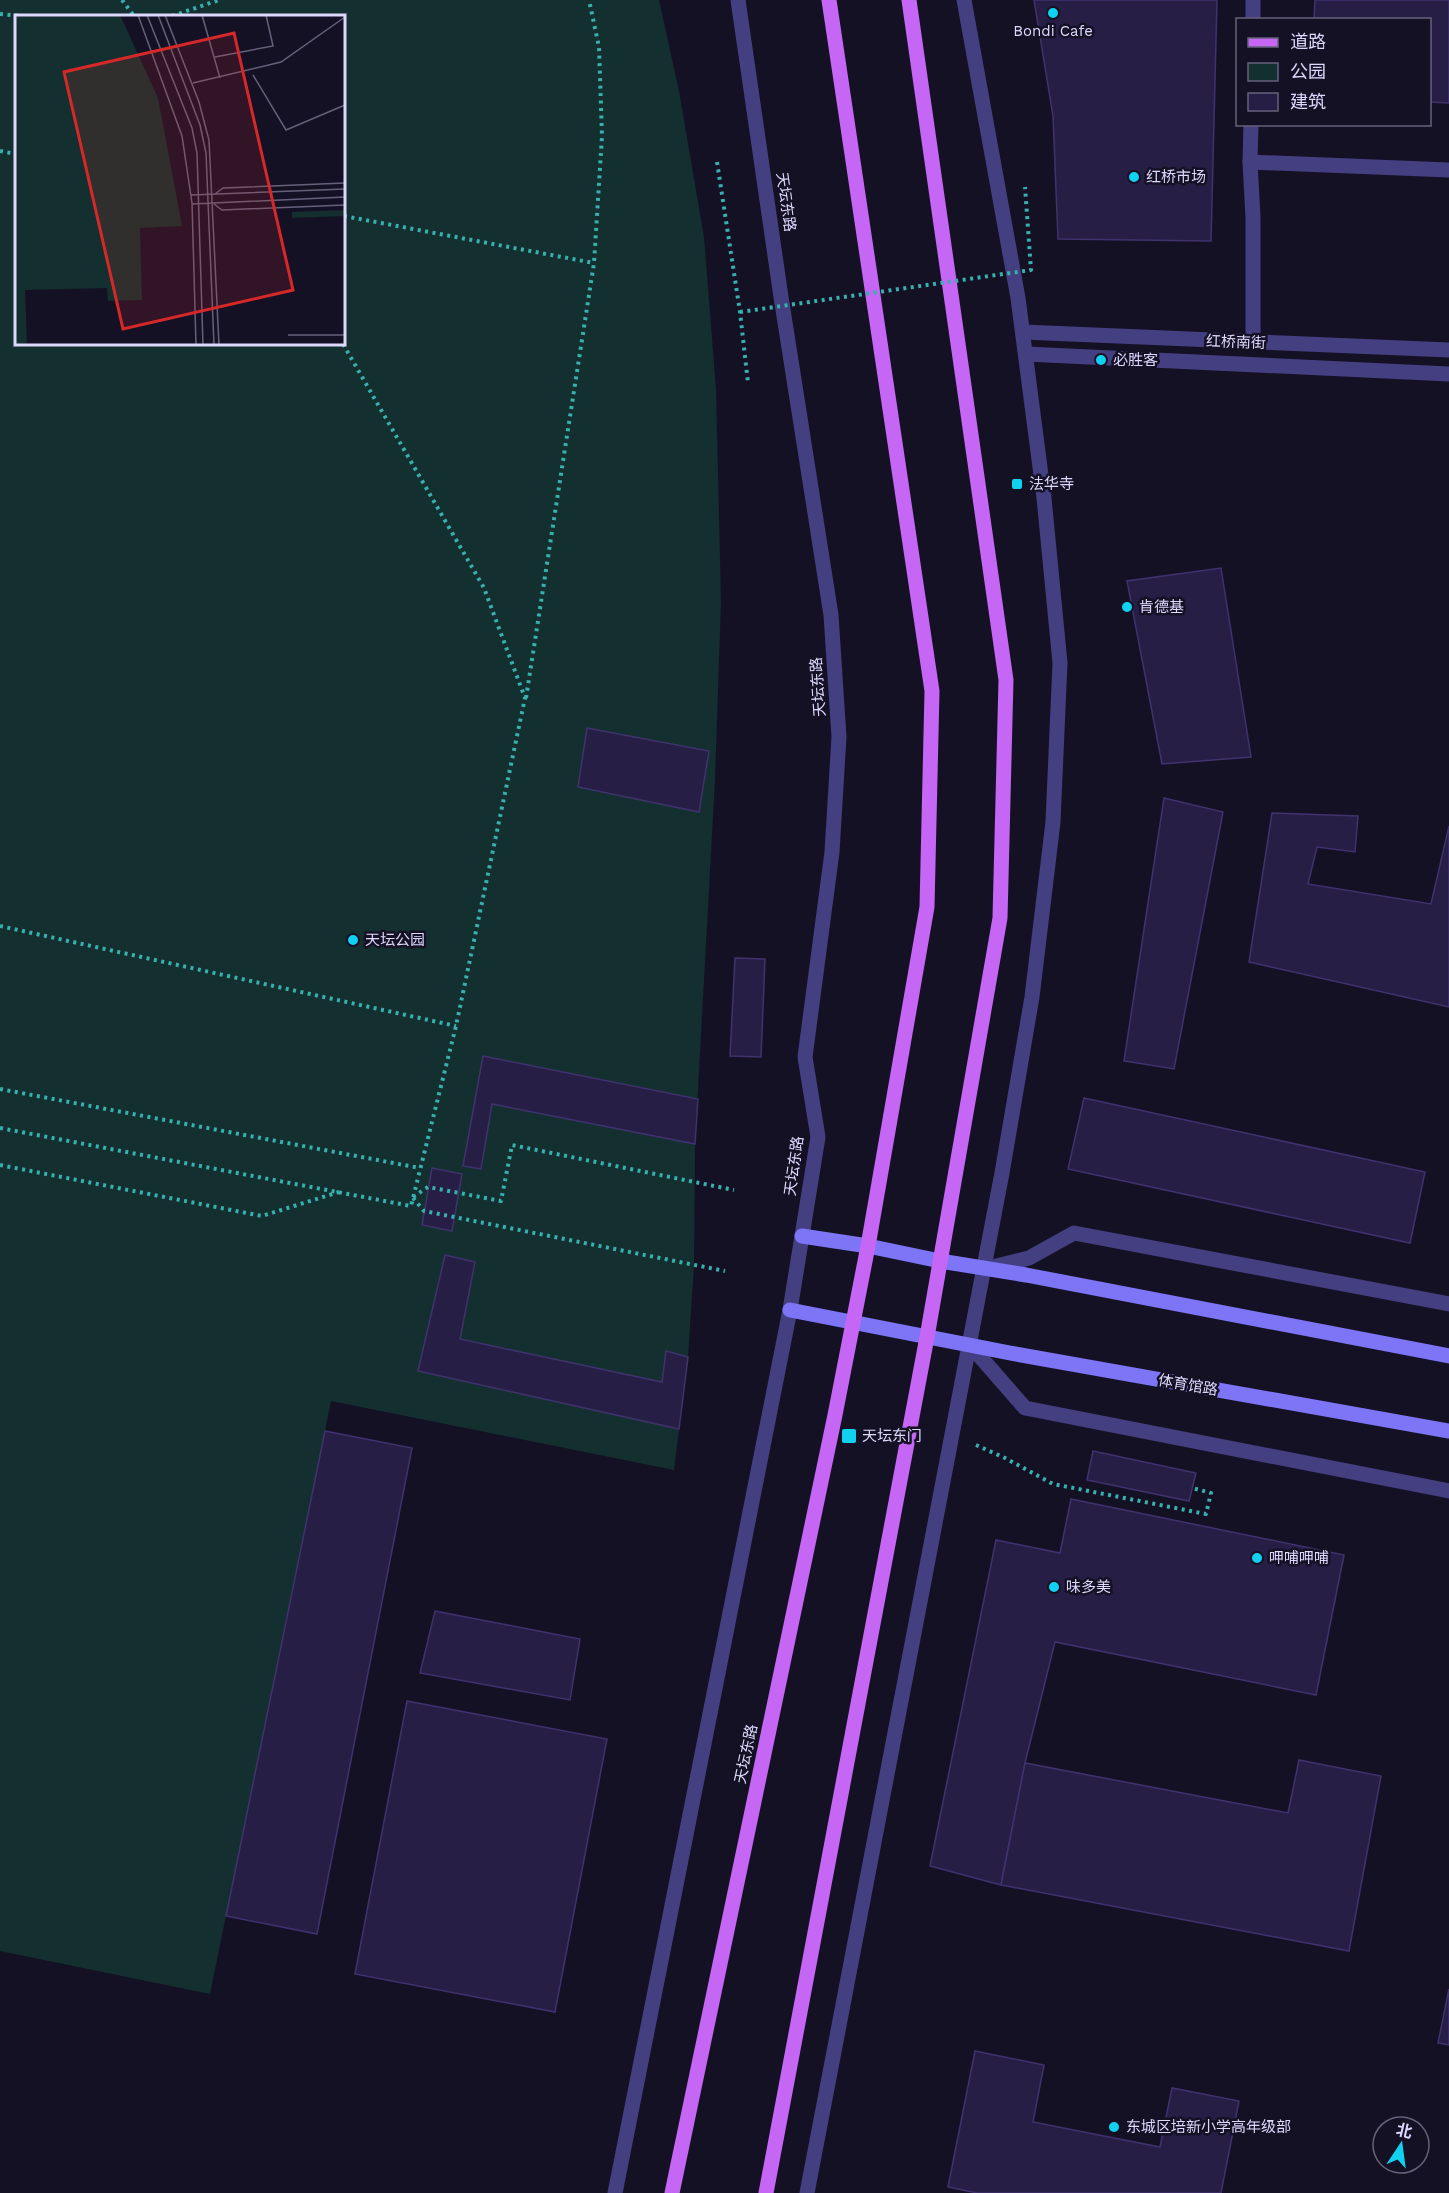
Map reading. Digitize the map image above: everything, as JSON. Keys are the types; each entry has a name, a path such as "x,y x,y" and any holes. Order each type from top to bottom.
{"main road":[{"name":"天坛东路","path":"672,2193 833,1426 868,1246 927,907 932,690 829,0"},
{"path":"766,2193 927,1337 1000,918 1006,680 909,0"},
{"path":"802,1236 868,1246 1449,1356"},
{"path":"790,1310 927,1337"},
{"name":"体育馆路","path":"927,1337 1449,1431"}],"street":[{"name":"天坛东路","path":"615,2193 790,1310 818,1137 806,1057 832,852 839,736 831,615 781,297 738,0"},
{"path":"807,2193 984,1269 1032,997 1054,810 1060,663 1044,498 1018,298 964,0"},
{"path":"1253,0 1253,18"},
{"path":"1251,126 1253,342"},
{"path":"1250,162 1449,170"},
{"name":"红桥南街","path":"1023,332 1449,351"},
{"name":"红桥南街","path":"1026,354 1449,374"},
{"path":"984,1269 1029,1258 1074,1233 1449,1304"},
{"path":"970,1345 1025,1408 1449,1491"}],"path":[{"path":"122,0 133,15"},
{"path":"175,15 219,0"},
{"path":"0,1128 411,1206 456,1026 525,698 594,263 602,136 599,47 589,0"},
{"path":"0,14 15,15"},
{"path":"0,151 15,154"},
{"path":"717,162 740,312 748,383"},
{"path":"740,312 1031,270 1025,187"},
{"path":"345,216 594,263"},
{"path":"344,345 484,588 525,698"},
{"path":"0,926 456,1026"},
{"path":"0,1089 420,1168"},
{"path":"412,1197 429,1187 501,1201 512,1145 735,1190"},
{"path":"0,1165 262,1216 339,1191"},
{"path":"412,1197 424,1211 725,1271"},
{"path":"976,1445 1053,1484 1206,1514 1211,1493 1192,1488"}],"green space":[{"name":"天坛公园","path":"0,0 659,0 679,91 704,237 716,389 721,601 715,780 695,1144 694,1265 688,1357 674,1470 331,1401 210,1994 0,1951"}],"building":[{"name":"红桥市场","path":"1034,0 1217,0 1211,241 1058,239 1053,116"},
{"path":"1315,0 1449,0 1449,103 1431,102 1431,18 1314,18"},
{"path":"1221,568 1251,757 1162,764 1127,581"},
{"path":"587,728 709,751 699,812 578,787"},
{"path":"1164,798 1223,812 1174,1069 1124,1061"},
{"path":"1272,813 1358,816 1355,852 1317,847 1308,884 1431,904 1449,826 1449,1007 1249,962"},
{"path":"735,958 765,959 761,1057 730,1056"},
{"path":"483,1056 698,1099 695,1144 492,1104 481,1169 463,1166"},
{"path":"1084,1098 1425,1172 1410,1243 1068,1169"},
{"path":"432,1168 462,1174 452,1231 422,1225"},
{"path":"445,1255 475,1262 460,1339 662,1382 666,1351 688,1357 679,1429 418,1371"},
{"path":"325,1431 412,1448 317,1934 226,1916"},
{"path":"1093,1451 1196,1473 1189,1501 1087,1480"},
{"path":"1071,1499 1344,1555 1316,1695 1055,1642 1025,1763 1001,1885 930,1866 996,1540 1060,1553"},
{"path":"435,1611 580,1639 570,1700 420,1673"},
{"path":"407,1701 607,1739 555,2012 355,1974"},
{"path":"1299,1760 1381,1776 1349,1951 1001,1885 1025,1763 1288,1813"},
{"path":"1449,1989 1449,2045 1438,2043"},
{"path":"975,2051 1044,2065 1033,2122 1160,2147 1172,2088 1239,2101 1221,2193 977,2193 948,2187"}],"place":[{"name":"Bondi Cafe","path":"1053,13"},
{"name":"红桥市场","path":"1134,177"},
{"name":"必胜客","path":"1101,360"},
{"name":"法华寺","path":"1017,484"},
{"name":"肯德基","path":"1127,607"},
{"name":"天坛公园","path":"353,940"},
{"name":"天坛东门","path":"849,1436"},
{"name":"呷哺呷哺","path":"1257,1558"},
{"name":"味多美","path":"1054,1587"},
{"name":"东城区培新小学高年级部","path":"1114,2127"}]}
